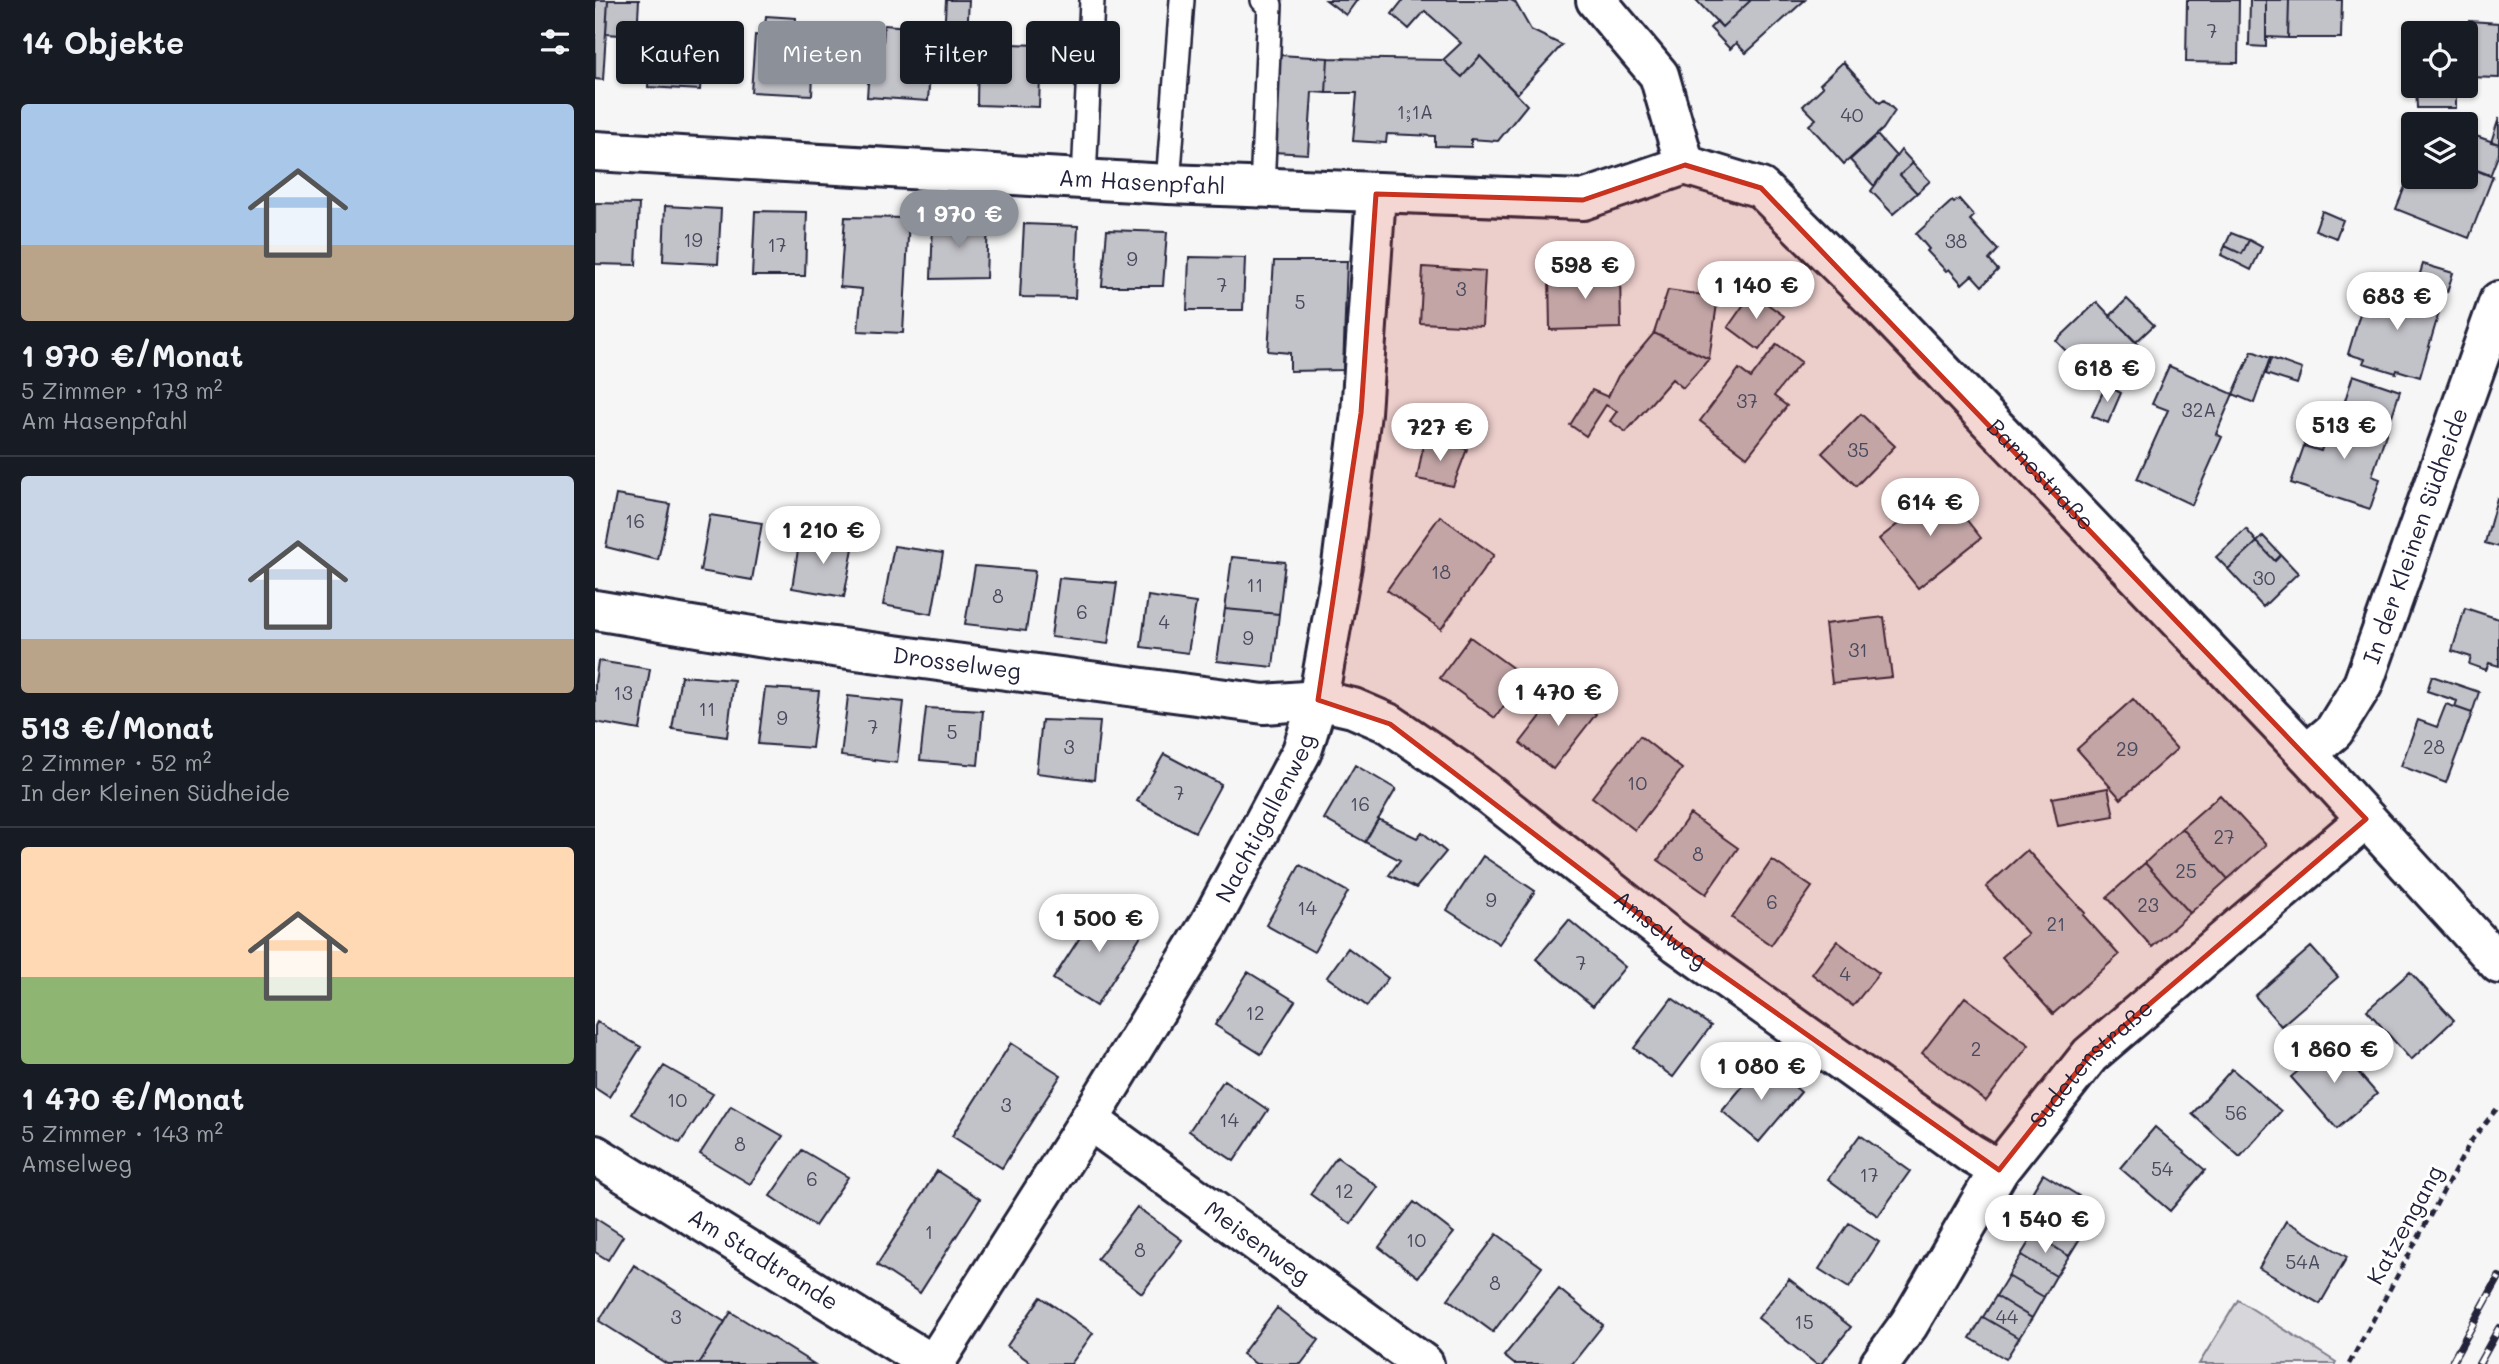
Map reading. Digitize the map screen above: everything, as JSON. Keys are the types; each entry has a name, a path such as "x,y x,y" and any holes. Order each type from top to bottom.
{"street":[{"path":"1596,0 1659,75 1685,165"},
{"name":"Am Hasenpfahl","path":"595,151 1084,180 1377,194 1583,200 1685,165"},
{"name":"Barnestraße","path":"1685,165 1761,188 1899,326 2307,754 2499,964"},
{"name":"Nachtigallenweg","path":"933,1364 1089,1120 1210,923 1302,751 1318,700 1342,565 1361,413 1377,194"},
{"name":"In der Kleinen Südheide","path":"2307,754 2334,731 2363,684 2499,301"},
{"name":"Drosselweg","path":"595,610 758,637 1264,704 1318,700"},
{"name":"Amselweg","path":"1318,700 1353,708 1390,724 1411,738 1463,774 1677,943 1970,1153 1999,1170"},
{"name":"Sudetenstraße","path":"1881,1364 1909,1324 1999,1170 2090,1055 2366,819"},
{"name":"Meisenweg","path":"1089,1120 1424,1364"},
{"name":"Am Stadtrande","path":"595,1155 933,1364"}],"lane":[{"path":"1084,180 1092,0"},
{"path":"1168,184 1182,0"},
{"path":"1262,188 1267,2"}],"path":[{"name":"Katzengang","path":"2349,1364 2471,1141 2499,1106"}],"highlighted area":[{"path":"1685,165 1761,188 2366,819 2090,1055 1999,1170 1677,943 1390,724 1318,700 1361,413 1376,194 1583,200"}],"shaded area":[{"path":"2238,1300 2336,1362 2335,1364 2199,1364"}],"building":[{"path":"595,0 608,0 603,80 595,79"},
{"path":"608,0 639,0 638,21 616,21 616,35 606,34"},
{"path":"946,0 969,0 968,21 945,21"},
{"path":"1326,0 1357,0 1346,15"},
{"path":"1403,0 1511,0 1515,2 1531,30 1562,45 1517,94 1480,56 1462,77 1443,60 1461,43 1425,11 1409,29 1392,14"},
{"path":"1696,0 1751,0 1722,27"},
{"path":"1751,0 1805,0 1746,53 1736,43 1730,49 1710,28 1717,21 1722,27"},
{"path":"2187,0 2239,0 2238,63 2186,62"},
{"path":"2250,0 2266,0 2266,47 2249,46"},
{"path":"2266,0 2289,0 2288,38 2266,37"},
{"path":"2289,0 2342,0 2341,38 2288,38"},
{"path":"766,16 796,18 796,21 766,21"},
{"path":"2478,22 2499,23 2499,78 2478,77"},
{"path":"886,25 900,26 900,84 929,84 928,101 867,97 868,84 886,84"},
{"path":"755,35 758,35 758,84 813,84 812,95 751,92"},
{"path":"1012,44 1026,45 1026,84 1040,84 1039,107 977,105 977,84 1012,84"},
{"path":"1279,55 1328,58 1326,93 1312,92 1308,154 1273,152"},
{"path":"1480,56 1527,105 1498,141 1471,139 1471,147 1435,146 1435,136 1387,134 1386,143 1353,141 1357,93 1326,93 1328,58 1443,60 1462,77"},
{"path":"1843,62 1880,103 1884,100 1895,111 1883,129 1844,164 1809,125 1816,119 1803,106 1823,87 1820,84"},
{"path":"648,84 700,84 700,90 648,87"},
{"path":"2417,98 2456,98 2456,108 2417,108"},
{"path":"2499,118 2499,144 2491,142"},
{"path":"1877,135 1896,156 1874,186 1850,160"},
{"path":"2478,137 2499,144 2499,153 2490,176 2478,171"},
{"path":"1901,150 1913,163 1900,175 1917,193 1893,214 1871,191"},
{"path":"1913,163 1930,181 1917,193 1900,175"},
{"path":"2478,170 2493,176 2469,238 2396,209 2404,189 2478,189"},
{"path":"1959,199 1974,216 1970,220 1998,250 1989,260 1998,270 1982,286 1972,275 1962,284 1927,251 1929,249 1916,234 1952,201 1954,203"},
{"path":"595,203 639,204 636,265 595,264"},
{"path":"665,206 721,209 718,264 663,261"},
{"path":"755,211 807,212 805,276 752,276"},
{"path":"2322,211 2343,220 2336,238 2315,230"},
{"path":"845,217 909,218 903,333 858,331 862,289 840,287"},
{"path":"933,221 988,221 986,278 931,279"},
{"path":"1024,224 1078,226 1075,298 1020,297"},
{"path":"1107,230 1167,232 1163,286 1102,286"},
{"path":"2231,233 2249,240 2242,254 2225,246"},
{"path":"2249,240 2262,247 2251,270 2221,255 2225,246 2242,254"},
{"path":"1189,257 1245,258 1243,310 1187,310"},
{"path":"1274,261 1347,261 1343,370 1290,371 1290,353 1268,351"},
{"path":"2423,264 2453,273 2447,292 2417,283"},
{"path":"1423,267 1485,271 1482,326 1420,323"},
{"path":"1620,273 1621,328 1550,330 1549,274"},
{"path":"2419,284 2445,292 2420,377 2363,363 2365,359 2348,354 2366,293 2370,294 2367,301 2381,306 2384,299 2412,307"},
{"path":"1668,290 1718,297 1709,359 1654,333"},
{"path":"1752,293 1784,316 1759,350 1728,327"},
{"path":"2127,299 2154,325 2136,342 2110,316"},
{"path":"2097,302 2139,346 2099,386 2056,341"},
{"path":"1654,333 1709,359 1683,388 1672,379 1626,432 1610,421 1617,411 1606,405 1586,436 1570,425 1592,390 1608,397 1618,376"},
{"path":"1777,344 1801,362 1774,396 1787,406 1747,457 1700,421 1739,369 1751,378"},
{"path":"2252,351 2270,358 2254,403 2233,394"},
{"path":"2271,358 2302,369 2297,384 2266,374"},
{"path":"2169,366 2233,394 2216,434 2222,437 2192,505 2137,479 2168,410 2152,404"},
{"path":"2353,375 2400,391 2389,425 2342,410"},
{"path":"2106,385 2121,393 2108,423 2092,416"},
{"path":"2334,410 2388,428 2372,476 2380,479 2370,509 2291,483 2304,446 2321,451"},
{"path":"1861,414 1895,446 1856,486 1822,453"},
{"path":"2309,431 2326,436 2321,451 2304,446"},
{"path":"1424,441 1467,449 1453,486 1417,479"},
{"path":"1942,489 1981,538 1918,588 1879,539"},
{"path":"616,495 670,504 658,560 606,547"},
{"path":"2497,498 2499,499 2499,547 2485,543"},
{"path":"710,515 762,523 752,580 700,571"},
{"path":"1440,516 1494,555 1441,629 1387,590"},
{"path":"2246,529 2257,542 2228,569 2216,557"},
{"path":"2263,536 2281,555 2275,561 2257,542"},
{"path":"800,537 854,543 844,597 792,588"},
{"path":"2257,542 2275,561 2281,555 2298,573 2263,607 2228,569"},
{"path":"894,546 943,553 932,614 883,605"},
{"path":"1232,557 1285,562 1279,614 1225,609"},
{"path":"975,566 1035,571 1026,631 965,624"},
{"path":"1059,578 1117,583 1108,644 1051,637"},
{"path":"1148,596 1196,603 1188,653 1141,647"},
{"path":"2465,608 2499,619 2499,666 2489,663 2486,670 2469,664 2471,657 2452,651"},
{"path":"1225,609 1279,614 1273,667 1217,661"},
{"path":"1884,617 1892,677 1832,683 1825,624"},
{"path":"1470,637 1525,677 1495,718 1440,678"},
{"path":"598,661 650,669 640,730 595,722"},
{"path":"681,676 734,680 727,737 672,729"},
{"path":"2432,676 2479,692 2472,713 2455,707 2457,701 2427,691"},
{"path":"765,688 819,691 812,748 758,744"},
{"path":"1563,688 1596,714 1553,769 1520,743"},
{"path":"848,696 904,702 897,763 841,756"},
{"path":"2133,699 2177,749 2121,799 2077,749"},
{"path":"2446,704 2472,713 2446,783 2401,766 2418,720 2437,727"},
{"path":"926,708 983,711 978,765 920,760"},
{"path":"1042,720 1100,722 1094,780 1036,773"},
{"path":"1640,736 1682,769 1635,830 1592,797"},
{"path":"1164,754 1221,784 1195,832 1137,801"},
{"path":"1355,765 1396,789 1365,842 1324,819"},
{"path":"2108,788 2114,816 2058,826 2052,798"},
{"path":"2220,795 2266,845 2228,879 2182,828"},
{"path":"1690,814 1738,848 1706,894 1658,860"},
{"path":"1378,819 1417,838 1422,832 1446,852 1416,888 1389,875 1400,860 1365,842"},
{"path":"2182,828 2228,879 2190,913 2145,863"},
{"path":"2027,850 2085,913 2083,915 2119,955 2053,1014 2002,957 2028,934 1986,887"},
{"path":"1483,856 1535,891 1499,944 1447,910"},
{"path":"1772,860 1812,887 1771,945 1732,918"},
{"path":"2145,863 2190,913 2152,947 2107,897"},
{"path":"1300,865 1348,892 1314,952 1266,925"},
{"path":"1103,902 1145,929 1096,1006 1053,979"},
{"path":"1569,920 1625,967 1593,1006 1536,959"},
{"path":"1837,941 1879,973 1853,1006 1812,974"},
{"path":"2311,947 2338,977 2281,1026 2255,996"},
{"path":"1348,948 1388,978 1367,1006 1327,977"},
{"path":"1248,972 1295,1001 1261,1054 1215,1025"},
{"path":"2410,972 2454,1020 2411,1060 2367,1010"},
{"path":"1965,997 2029,1045 1986,1101 1922,1053"},
{"path":"1672,998 1711,1026 1673,1077 1634,1048"},
{"path":"597,1022 641,1047 609,1097 595,1088"},
{"path":"2332,1042 2377,1094 2337,1129 2291,1077"},
{"path":"1011,1043 1061,1075 1002,1168 952,1136"},
{"path":"1764,1061 1801,1092 1759,1142 1722,1111"},
{"path":"664,1066 713,1094 680,1143 632,1114"},
{"path":"2232,1069 2281,1111 2240,1157 2192,1114"},
{"path":"1224,1080 1268,1110 1234,1161 1189,1131"},
{"path":"731,1106 783,1136 750,1184 700,1154"},
{"path":"2155,1127 2205,1170 2170,1211 2120,1168"},
{"path":"1860,1135 1910,1171 1878,1216 1828,1179"},
{"path":"802,1150 848,1177 815,1226 770,1196"},
{"path":"1337,1157 1378,1187 1351,1224 1310,1194"},
{"path":"937,1171 980,1199 920,1293 877,1265"},
{"path":"2043,1174 2097,1207 2084,1229 2030,1196"},
{"path":"1414,1202 1454,1233 1418,1277 1379,1247"},
{"path":"1137,1207 1182,1240 1142,1293 1097,1259"},
{"path":"2046,1213 2082,1235 2069,1256 2034,1234"},
{"path":"595,1218 623,1236 608,1260 595,1252"},
{"path":"2286,1221 2347,1257 2320,1304 2259,1268"},
{"path":"1849,1223 1879,1242 1849,1288 1819,1269"},
{"path":"1497,1234 1542,1267 1493,1332 1448,1299"},
{"path":"2034,1234 2069,1256 2056,1276 2021,1255"},
{"path":"2021,1255 2056,1276 2044,1297 2008,1276"},
{"path":"634,1265 725,1322 699,1364 667,1364 599,1321"},
{"path":"2008,1276 2044,1297 2032,1318 1996,1296"},
{"path":"1789,1279 1851,1327 1821,1364 1816,1364 1758,1318"},
{"path":"1559,1289 1603,1325 1572,1364 1514,1364 1504,1356"},
{"path":"1996,1296 2032,1318 2019,1338 1983,1317"},
{"path":"1041,1297 1093,1333 1071,1364 1033,1364 1007,1346"},
{"path":"1277,1308 1319,1340 1301,1364 1256,1364 1242,1354"},
{"path":"731,1312 814,1364 699,1364"},
{"path":"1983,1317 2019,1338 2006,1359 1970,1338"}],"railway":[{"path":"2451,1364 2499,1277"},
{"path":"2479,1364 2499,1328"}]}
